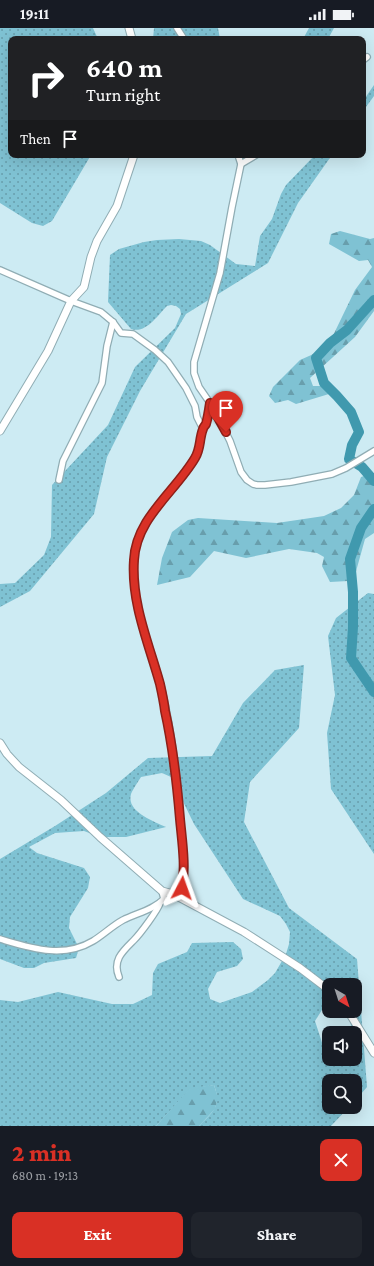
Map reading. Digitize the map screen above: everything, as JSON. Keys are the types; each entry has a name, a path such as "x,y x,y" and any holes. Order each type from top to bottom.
{"street":[{"path":"0,432 48,351 71,301 84,287 91,257 97,241 117,206 133,158"},
{"path":"239,158 241,164 220,273 194,362 194,373 199,387 210,403 230,441 241,472 247,480 257,485 291,482 332,474 346,468 374,451"},
{"path":"241,164 251,158"},
{"path":"0,270 71,301 101,312 113,322 121,333 133,334 155,350 168,362 186,388 195,406 197,417 202,429 200,444 196,456 142,529 135,551 134,562 136,598 160,686 168,723 177,784 184,878 182,888 173,894"},
{"path":"59,480 63,461 102,383 107,346 113,322"},
{"path":"202,429 206,424 210,403"},
{"path":"0,743 7,754 19,767 61,800 100,837 162,891 173,894 244,932 300,968 322,985"},
{"path":"0,939 21,946 47,951 64,952 72,950 87,945 124,920 160,903 164,899 162,891"},
{"path":"119,977 116,970 119,956 135,939 157,910 160,903"},
{"path":"352,1018 374,1053"}],"green space":[{"path":"0,28 93,28 97,36 8,36 8,158 89,158 52,221 43,226 32,223 0,203"},
{"path":"154,28 218,28 219,36 153,36"},
{"path":"309,28 334,28 330,36 305,36"},
{"path":"374,85 374,96 366,107 366,97"},
{"path":"312,158 330,158 298,203 268,263 186,314 140,391 107,457 94,514 30,591 0,607 0,584 15,583 44,555 51,537 52,485 108,425 135,367 175,328 181,314 180,309 176,306 167,306 146,327 136,330 131,329 108,302 110,255 119,249 144,242 179,239 201,241 210,245 236,264 255,266 260,236 272,219 286,185"},
{"path":"340,231 370,239 374,238 374,311 355,337 310,378 313,386 323,386 329,394 296,404 288,400 275,403 269,396 273,387 300,360 327,348 355,290 372,267 368,260 359,261 329,244 331,234"},
{"path":"370,474 374,485 374,533 365,539 355,575 348,581 330,582 322,566 324,557 317,553 289,549 246,558 214,551 190,577 157,585 162,558 172,532 188,520 198,518 277,523 324,516 341,508 354,495 361,477"},
{"path":"368,593 374,594 374,854 331,789 327,733 335,695 328,636 336,618"},
{"path":"304,665 299,728 250,782 244,822 289,908 357,959 358,978 322,978 322,1010 315,1021 322,1043 322,1066 362,1066 362,1026 351,1026 349,1018 362,1018 367,1087 362,1093 362,1074 322,1074 322,1114 342,1114 331,1126 199,1126 215,1108 217,1099 214,1085 190,1089 156,1126 0,1126 0,1000 18,1002 58,992 112,1004 133,1004 152,995 153,973 158,964 187,952 192,943 233,942 241,949 243,959 237,966 217,972 208,989 210,999 220,1003 252,992 275,973 286,954 290,932 286,924 280,916 243,899 194,824 171,777 162,773 141,777 131,794 131,800 133,806 142,815 166,827 126,837 100,837 84,831 55,833 29,847 37,853 84,868 90,877 88,888 70,917 69,928 79,948 76,958 44,963 34,968 24,968 0,959 0,859 106,793 148,758 212,756 243,703 275,670"},
{"path":"214,1085 218,1098 215,1109 199,1126 156,1126 190,1088"}],"waterway":[{"path":"374,300 347,330 330,343 316,358 324,383 351,412 359,432 352,445 349,459 362,467 374,481"},
{"path":"374,509 361,528 350,559 353,592 351,658 374,692"}],"route":[{"path":"182,888 184,864 177,784 168,723 160,686 135,593 135,551 142,529 196,456 200,444 202,429 206,424 210,403 226,432"}]}
